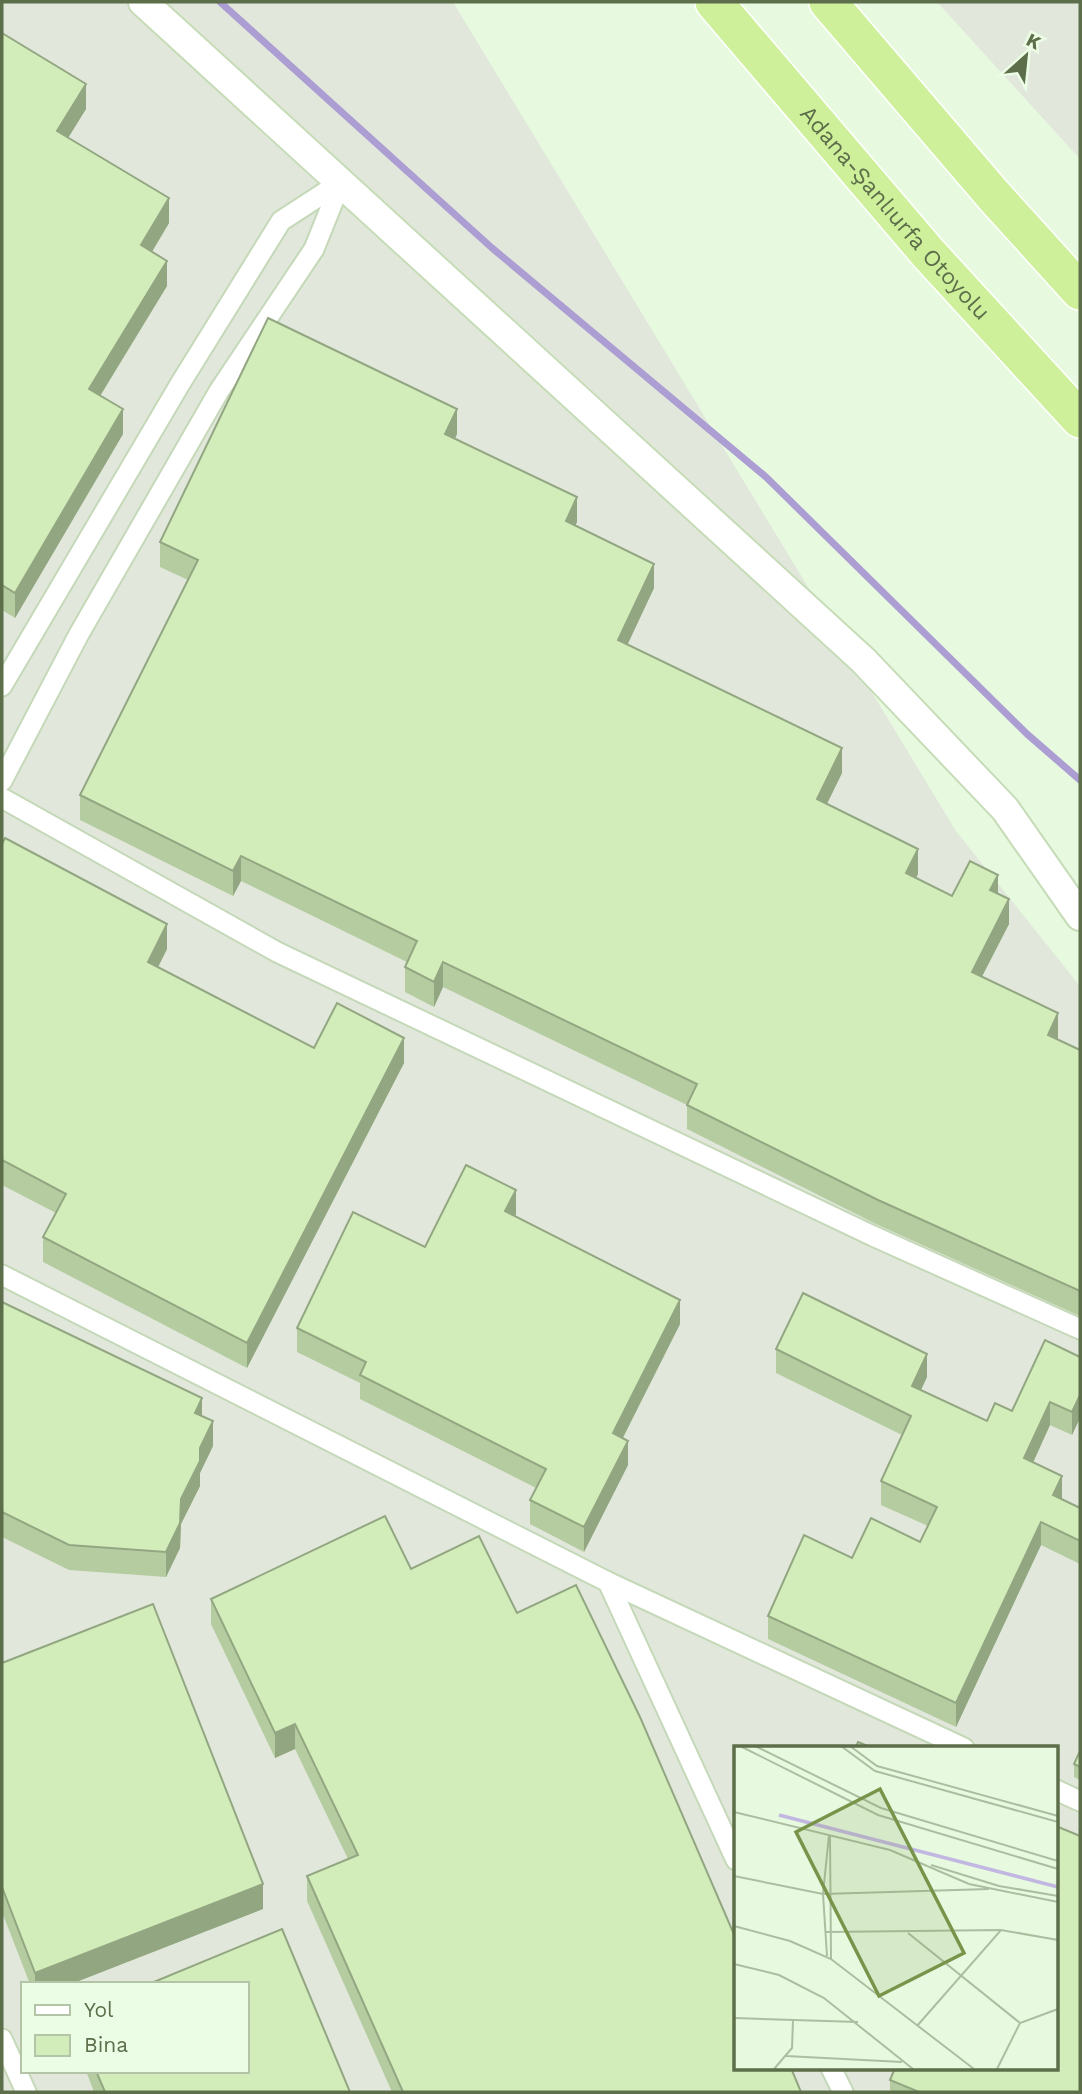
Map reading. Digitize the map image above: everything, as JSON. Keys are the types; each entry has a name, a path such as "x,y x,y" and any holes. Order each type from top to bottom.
{"highway":[{"name":"Adana-Şanlıurfa Otoyolu","path":"714,2 929,253 1080,419"},
{"path":"828,2 993,196 1080,291"}],"main road":[{"path":"143,2 863,660 1005,809 1080,916"}],"street":[{"path":"2,686 180,384 281,221 341,182"},
{"path":"2,781 79,634 219,391 314,249 341,182"},
{"path":"2,798 277,952 860,1230 1080,1329"},
{"path":"2,1275 608,1582 960,1746"},
{"path":"608,1582 734,1856"},
{"path":"1058,1791 1080,1801"},
{"path":"2,2039 26,2092"},
{"path":"832,2070 843,2092"}],"shaded area":[{"path":"2,2 453,2 956,831 1080,986 1080,2092 2,2092"},
{"path":"937,2 1080,2 1080,159"}],"building":[{"path":"2,33 86,84 57,131 169,198 141,245 167,261 89,389 123,409 15,593 2,585"},
{"path":"268,318 457,409 445,434 577,497 566,521 654,564 618,640 842,748 817,799 918,849 906,873 952,896 970,861 998,875 990,890 1009,899 972,972 1058,1013 1048,1035 1080,1050 1080,1291 878,1200 687,1105 697,1084 443,962 434,982 405,967 417,941 241,856 233,871 80,795 198,560 160,542"},
{"path":"5,838 167,924 148,962 314,1048 337,1003 404,1038 247,1343 43,1237 66,1194 2,1160 2,844"},
{"path":"466,1165 516,1190 505,1211 680,1300 613,1433 628,1441 584,1527 530,1500 546,1469 360,1375 366,1362 297,1328 353,1212 425,1247"},
{"path":"803,1293 927,1354 912,1386 987,1421 995,1403 1012,1411 1045,1340 1080,1357 1080,1395 1072,1412 1050,1402 1024,1458 1062,1476 1053,1495 1080,1508 1080,1541 1041,1522 956,1703 768,1616 804,1535 852,1558 871,1518 920,1542 937,1507 881,1481 911,1416 776,1349"},
{"path":"2,1302 202,1398 195,1413 213,1421 200,1448 200,1461 181,1499 180,1523 166,1552 69,1545 2,1512"},
{"path":"385,1516 411,1569 479,1536 517,1613 576,1585 640,1717 734,1934 734,2070 792,2070 801,2092 403,2092 307,1876 358,1855 295,1724 275,1733 211,1599"},
{"path":"153,1604 263,1884 35,1973 2,1887 2,1663"},
{"path":"1080,1751 1080,1767 1074,1764"},
{"path":"1058,1827 1080,1836 1080,2092 919,2092 890,2080 894,2070 1058,2070"},
{"path":"282,1929 350,2092 105,2092 97,2073 248,2073 248,1982 154,1982"}],"waterway":[{"path":"220,2 492,248 766,477 1027,734 1080,780"}]}
